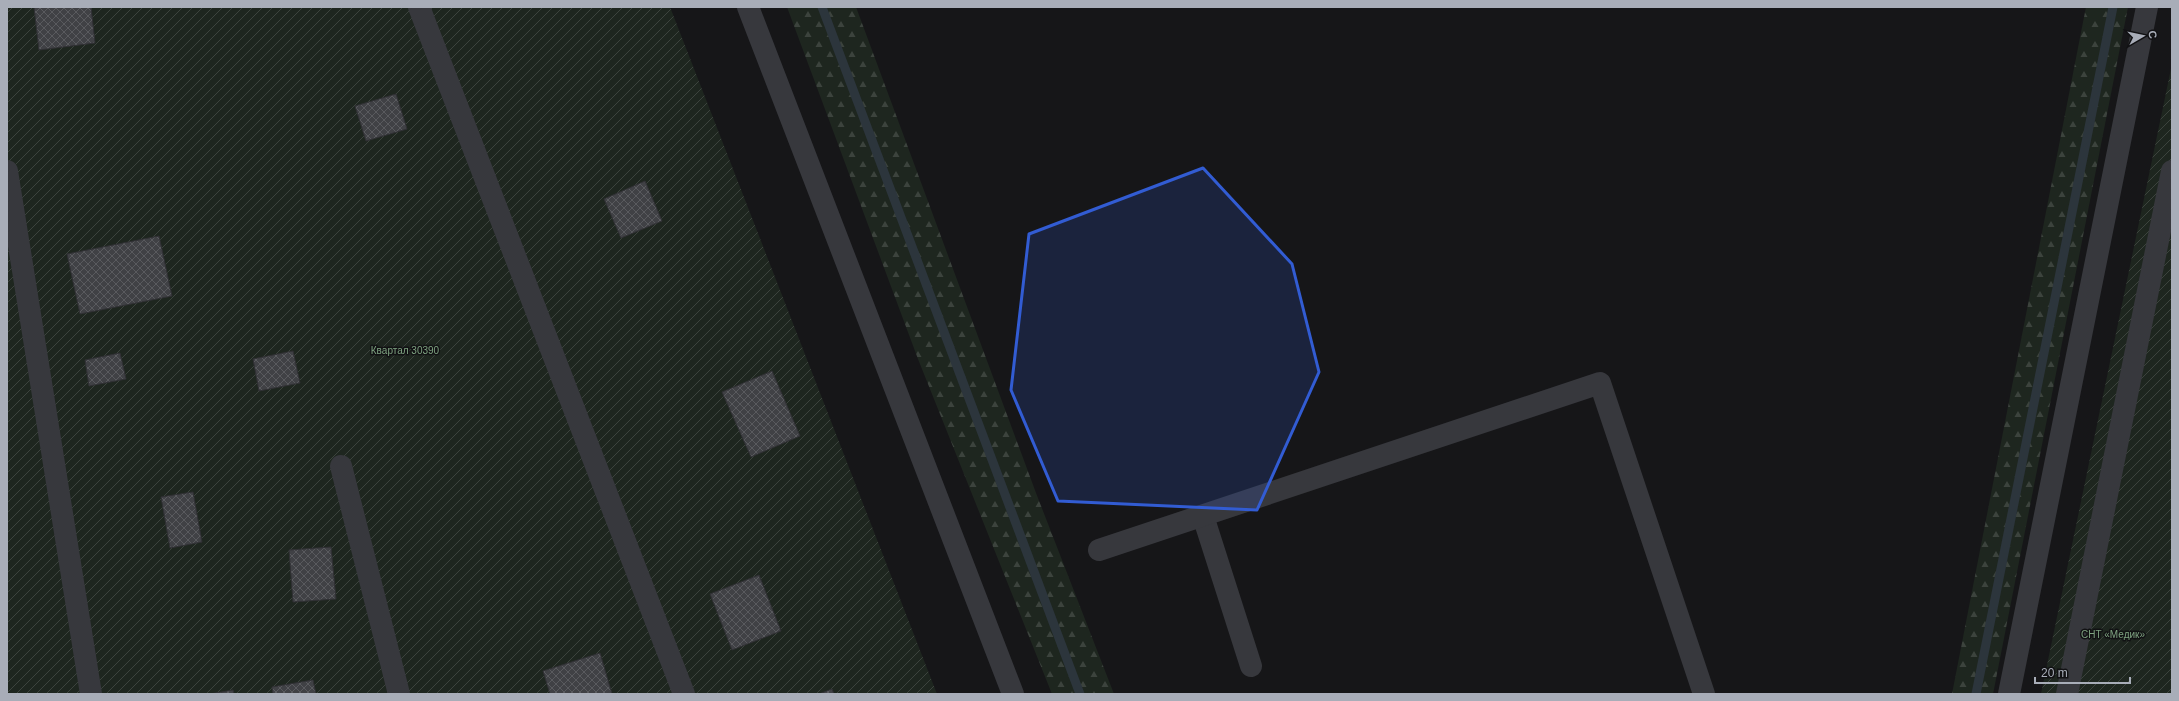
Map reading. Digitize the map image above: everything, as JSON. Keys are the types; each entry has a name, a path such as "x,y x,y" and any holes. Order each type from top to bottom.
{"street":[{"path":"419,7 684,694"},
{"path":"748,7 1012,694"},
{"path":"2009,694 2147,7"},
{"path":"7,171 91,694"},
{"path":"2067,694 2172,171"},
{"path":"1099,550 1600,383 1704,694"},
{"path":"341,466 399,694"},
{"path":"1203,516 1251,666"}],"highlighted area":[{"path":"1203,168 1292,264 1319,372 1257,510 1058,501 1011,390 1029,234"}],"green space":[{"name":"Квартал 30390","path":"7,7 670,7 937,694 7,694"},
{"path":"787,7 856,7 1036,493 1114,694 1052,694 918,359"},
{"path":"2086,7 2128,7 1993,694 1952,694"},
{"name":"СНТ «Медик»","path":"2172,64 2172,694 2041,694"}],"building":[{"path":"34,7 91,7 95,43 39,50"},
{"path":"396,94 407,129 366,141 355,106"},
{"path":"645,181 662,221 621,238 604,199"},
{"path":"159,236 172,296 80,314 67,254"},
{"path":"293,351 300,383 259,391 253,359"},
{"path":"120,353 126,379 89,386 85,360"},
{"path":"772,371 800,436 751,457 722,392"},
{"path":"193,492 202,542 170,548 161,497"},
{"path":"331,547 336,599 293,602 289,550"},
{"path":"759,575 781,631 732,650 710,594"},
{"path":"600,653 612,694 550,694 543,671"},
{"path":"313,680 316,694 273,694 272,687"},
{"path":"832,689 834,694 819,694"},
{"path":"233,690 234,694 210,694"}],"waterway":[{"path":"822,7 1080,694"},
{"path":"1976,694 2113,7"}]}
